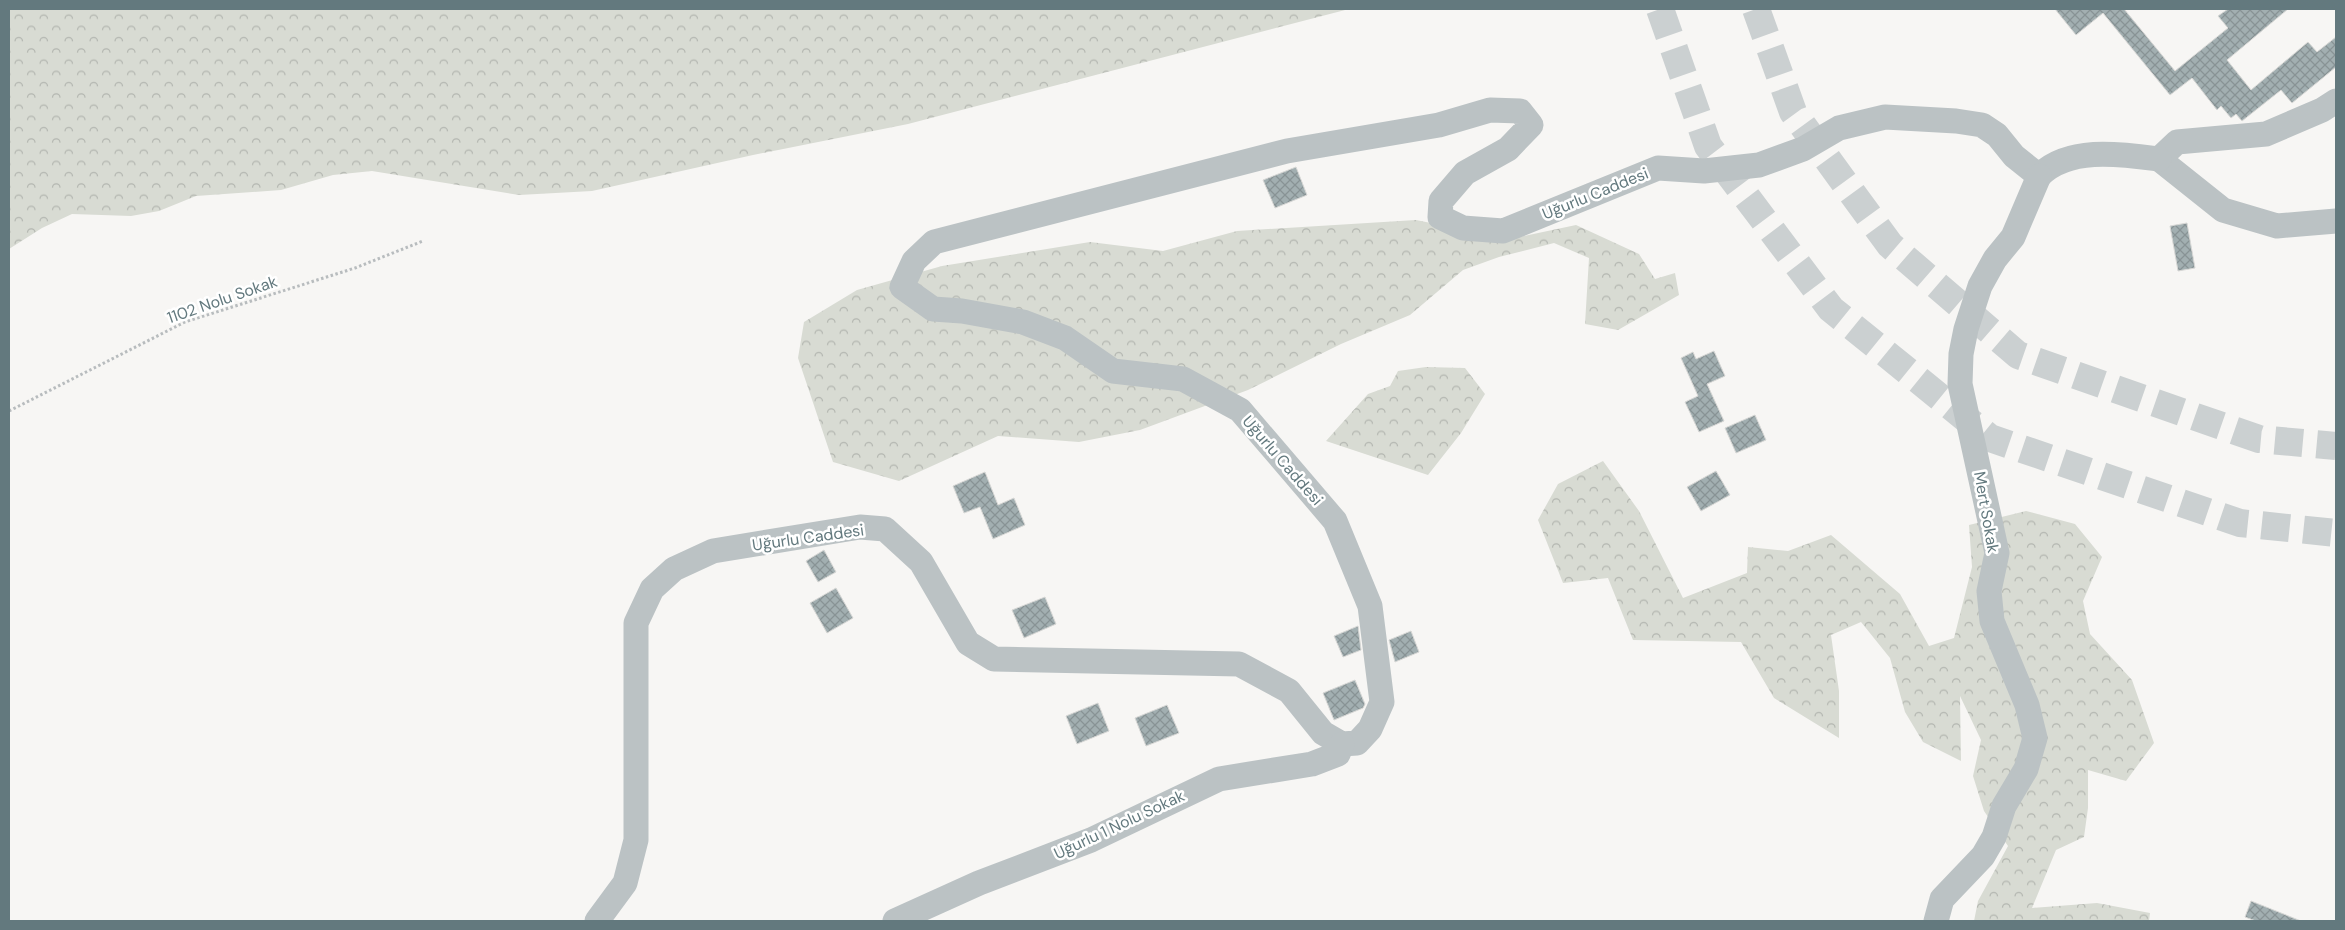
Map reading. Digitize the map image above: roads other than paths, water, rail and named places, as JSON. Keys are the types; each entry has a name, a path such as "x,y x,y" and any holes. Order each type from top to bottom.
{"street":[{"path":"2159,159 2177,142 2266,134 2322,110 2336,100"},
{"name":"Uğurlu Caddesi","path":"597,921 625,883 636,840 636,623 652,589 674,569 713,552 860,527 885,529 921,562 968,643 994,659 1239,664 1288,691 1324,733 1342,744 1357,743 1370,729 1382,702 1370,606 1335,521 1240,410 1183,378 1113,370 1065,338 1024,322 962,311 933,309 902,287 914,261 934,242 1286,152 1439,125 1490,110 1520,111 1531,125 1508,149 1465,173 1441,202 1440,217 1463,228 1503,231 1658,168 1704,171 1759,165 1803,148 1839,128 1885,117 1956,121 1982,125 1997,135 2014,156 2039,176"},
{"path":"2039,176 2047,167 2069,159 2095,155 2124,155 2159,159 2223,210 2277,226 2336,221"},
{"name":"Mert Sokak","path":"1936,921 1942,899 1983,856 1994,837 2004,806 2026,769 2035,738 2028,705 1992,620 1989,591 1997,553 1960,384 1960,374 1961,354 1966,329 1980,286 1995,259 2013,236 2039,176"},
{"name":"Uğurlu 1 Nolu Sokak","path":"895,921 979,883 1091,840 1219,779 1312,764 1338,754 1342,744"}],"tunnel":[{"path":"1660,9 1708,146 1831,309 1990,438 2240,523 2336,533"},
{"path":"1756,9 1793,112 1890,245 2018,355 2259,439 2336,446"}]}
